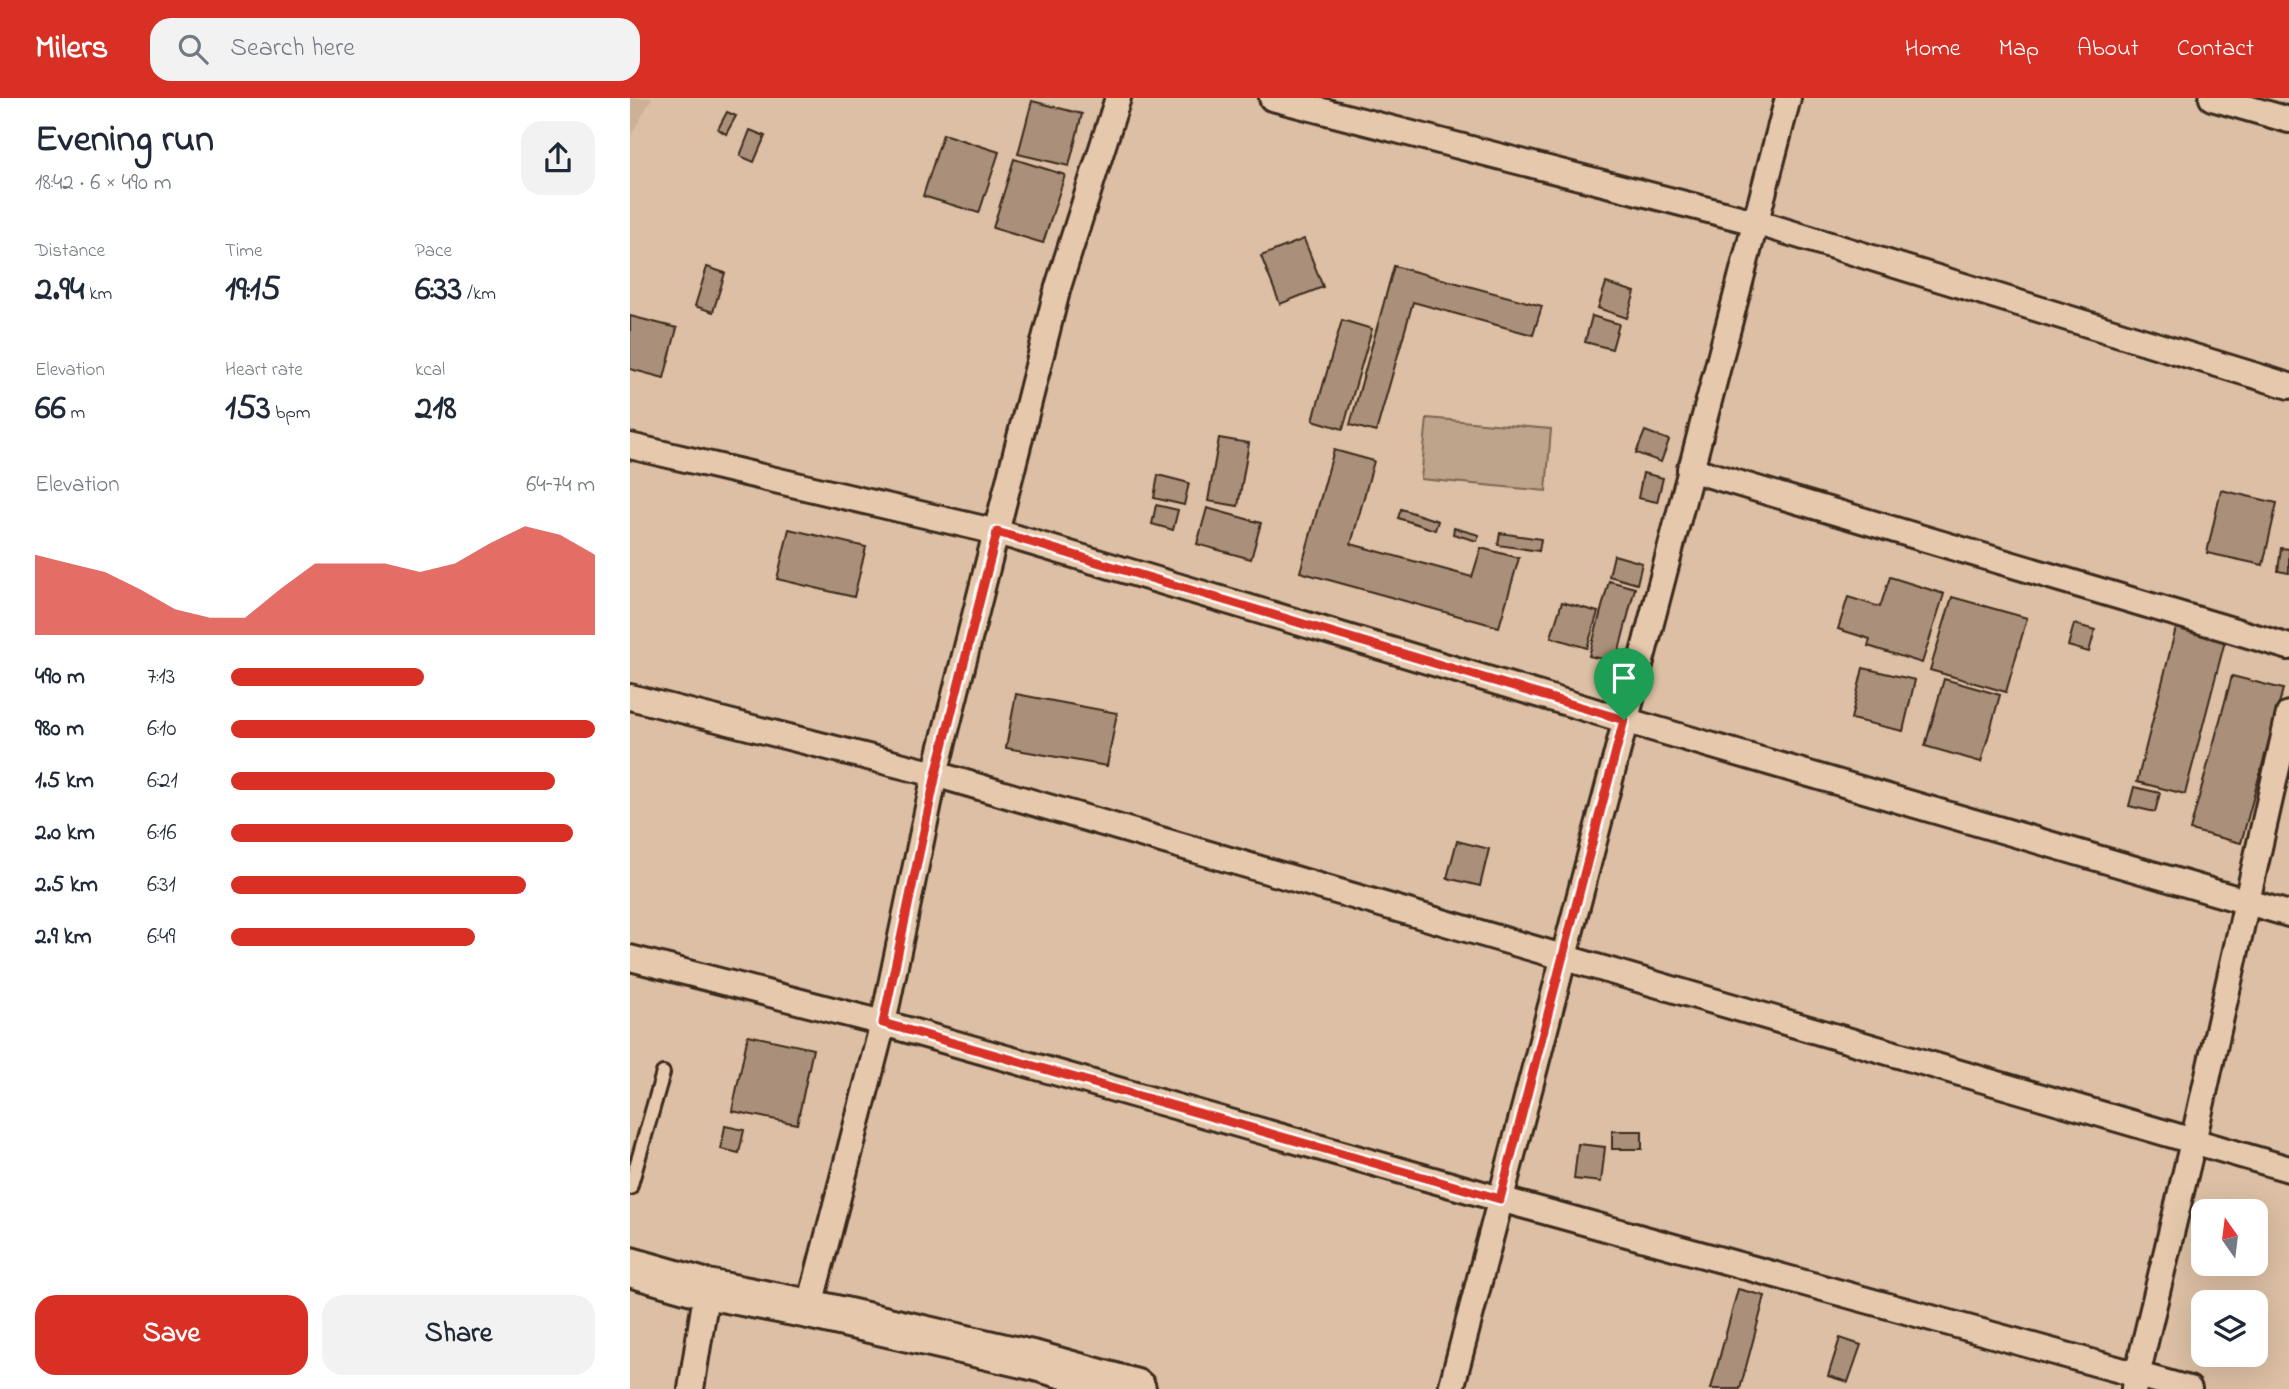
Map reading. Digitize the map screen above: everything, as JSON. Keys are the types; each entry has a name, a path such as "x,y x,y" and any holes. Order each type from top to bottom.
{"highway":[{"path":"630,1267 707,1289 809,1309 1036,1361 1136,1389"}],"street":[{"path":"809,1309 883,1023 936,774 1058,287 1118,98"},
{"path":"1272,98 1755,222 2289,386"},
{"path":"1451,1389 1788,98"},
{"path":"2213,98 2289,120"},
{"path":"630,446 997,532 1624,720 2289,914"},
{"path":"1690,469 2289,647"},
{"path":"630,697 936,774 2289,1170"},
{"path":"2135,1382 2193,1142 2289,714"},
{"path":"630,958 883,1023 2135,1382 2189,1389"},
{"path":"691,1389 707,1289"}],"lane":[{"path":"630,1188 663,1073"}],"shaded area":[{"path":"630,98 652,98 630,137"},
{"path":"1427,418 1551,429 1546,491 1421,479"}],"building":[{"path":"1032,101 1082,114 1069,166 1018,154"},
{"path":"727,112 736,116 726,134 718,129"},
{"path":"750,130 765,136 754,162 740,156"},
{"path":"943,134 999,152 979,213 923,196"},
{"path":"1014,159 1065,175 1043,243 993,228"},
{"path":"1304,239 1323,287 1280,304 1261,256"},
{"path":"1394,266 1542,306 1533,335 1413,302 1376,432 1350,425"},
{"path":"707,267 725,273 713,312 695,306"},
{"path":"1606,283 1635,292 1627,318 1598,308"},
{"path":"630,316 677,328 664,378 630,369"},
{"path":"1592,316 1619,324 1612,349 1585,342"},
{"path":"1342,320 1372,329 1343,429 1313,420"},
{"path":"1645,431 1669,440 1661,462 1636,453"},
{"path":"1219,438 1249,443 1238,506 1208,501"},
{"path":"1334,450 1374,461 1351,544 1472,577 1481,548 1519,558 1499,627 1300,572"},
{"path":"1643,473 1663,478 1657,502 1638,498"},
{"path":"1158,475 1189,483 1184,505 1154,498"},
{"path":"2221,490 2277,503 2263,565 2207,553"},
{"path":"1156,505 1178,510 1173,530 1152,524"},
{"path":"1207,508 1261,523 1251,559 1197,544"},
{"path":"1401,509 1438,521 1435,530 1398,518"},
{"path":"1454,528 1479,535 1477,541 1453,534"},
{"path":"789,529 866,547 854,597 777,579"},
{"path":"1500,533 1541,539 1539,551 1498,545"},
{"path":"2281,548 2289,549 2289,573 2278,571"},
{"path":"1614,555 1642,563 1637,584 1609,576"},
{"path":"1890,577 1944,594 1922,663 1868,646 1870,639 1838,629 1848,597 1880,607"},
{"path":"1609,581 1635,588 1616,662 1589,656"},
{"path":"1952,597 2027,618 2006,692 1930,670"},
{"path":"1562,602 1598,612 1587,648 1551,637"},
{"path":"2074,624 2095,630 2089,652 2068,646"},
{"path":"2177,624 2226,637 2185,794 2137,782"},
{"path":"1863,668 1915,680 1903,731 1851,719"},
{"path":"2232,676 2283,689 2241,843 2190,830"},
{"path":"1944,679 2000,695 1981,762 1925,746"},
{"path":"1016,694 1117,713 1107,766 1006,748"},
{"path":"2134,787 2160,793 2155,812 2129,806"},
{"path":"1457,841 1489,849 1480,886 1447,878"},
{"path":"748,1035 813,1049 797,1124 732,1111"},
{"path":"725,1126 744,1130 739,1153 721,1149"},
{"path":"1612,1131 1642,1131 1642,1149 1612,1149"},
{"path":"1578,1144 1605,1147 1601,1182 1574,1179"},
{"path":"1738,1289 1765,1296 1740,1389 1711,1389"},
{"path":"1840,1338 1861,1345 1848,1382 1828,1376"}],"route":[{"path":"997,532 1624,720 1500,1199 883,1023 936,774 997,532"}]}
